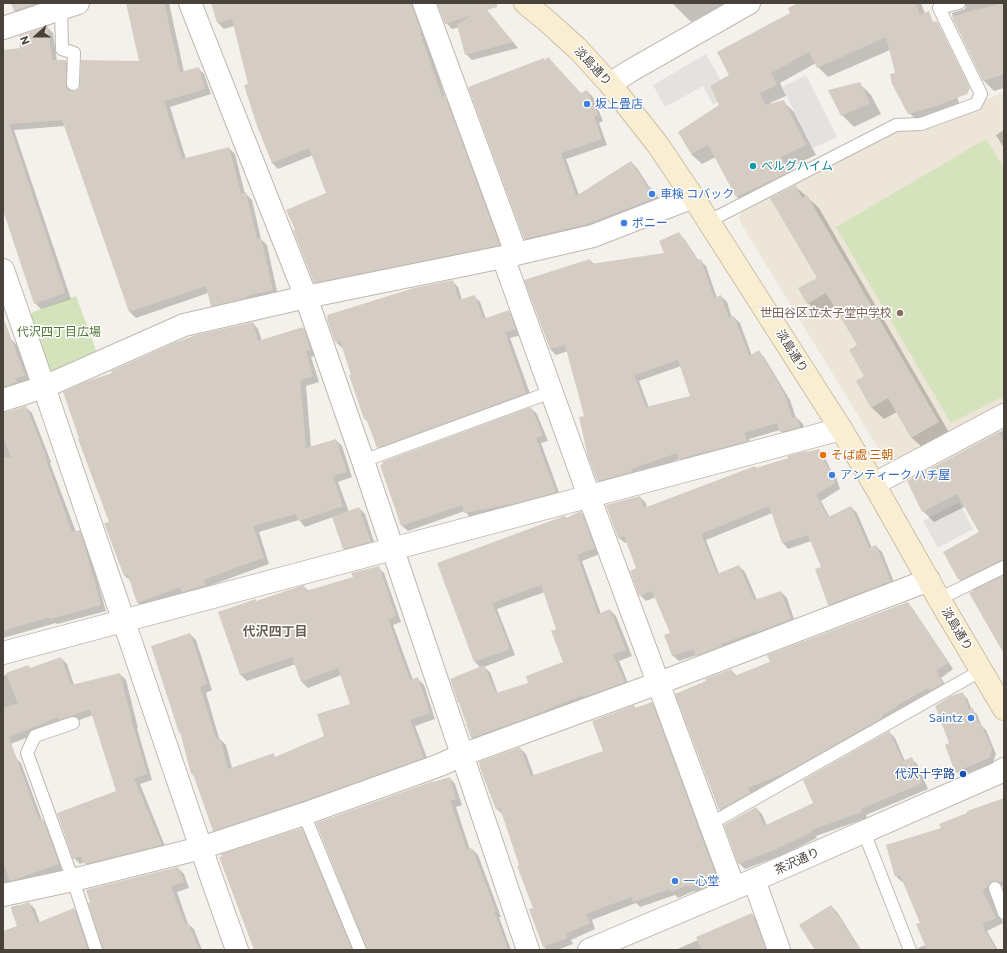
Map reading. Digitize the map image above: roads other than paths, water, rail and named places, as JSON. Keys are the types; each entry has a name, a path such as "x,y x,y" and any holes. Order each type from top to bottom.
{"main road":[{"name":"淡島通り","path":"525,3 578,49 610,84 658,145 710,221 841,429 1004,709"}],"street":[{"path":"190,3 306,297 528,950"},
{"path":"424,3 509,255 551,392 734,888"},
{"path":"610,84 749,3"},
{"path":"3,28 70,6"},
{"path":"3,400 44,387 184,325 306,297 593,236 693,197"},
{"path":"3,270 237,950"},
{"path":"874,484 1004,415"},
{"path":"3,653 841,429"},
{"path":"3,896 201,848 304,814 440,765 462,755 658,683 929,580"},
{"name":"茶沢通り","path":"589,950 754,880 998,773 1004,769"},
{"path":"754,880 778,950"}],"lane":[{"path":"710,221 896,125 921,124 976,104 981,94 939,8 959,3"},
{"path":"70,6 62,49 74,53 73,84"},
{"path":"363,461 551,392"},
{"path":"939,599 1004,567"},
{"path":"710,824 982,670"},
{"path":"73,723 35,736 27,753 73,880 96,950"},
{"path":"304,814 360,950"},
{"path":"864,832 910,950"},
{"path":"995,888 1004,913"}],"place":[{"name":"坂上畳店","path":"587,104"},
{"name":"ベルグハイム","path":"753,166"},
{"name":"車検 コバック","path":"652,194"},
{"name":"ポニー","path":"624,223"},
{"name":"世田谷区立太子堂中学校","path":"900,313"},
{"name":"そば處 三朝","path":"823,455"},
{"name":"アンティーク ハチ屋","path":"832,475"},
{"name":"Saintz","path":"971,718"},
{"name":"代沢十字路","path":"963,774"},
{"name":"一心堂","path":"675,881"}],"district":[{"name":"代沢四丁目","path":"275,632"}],"park label":[{"name":"代沢四丁目広場","path":"59,332"}]}
